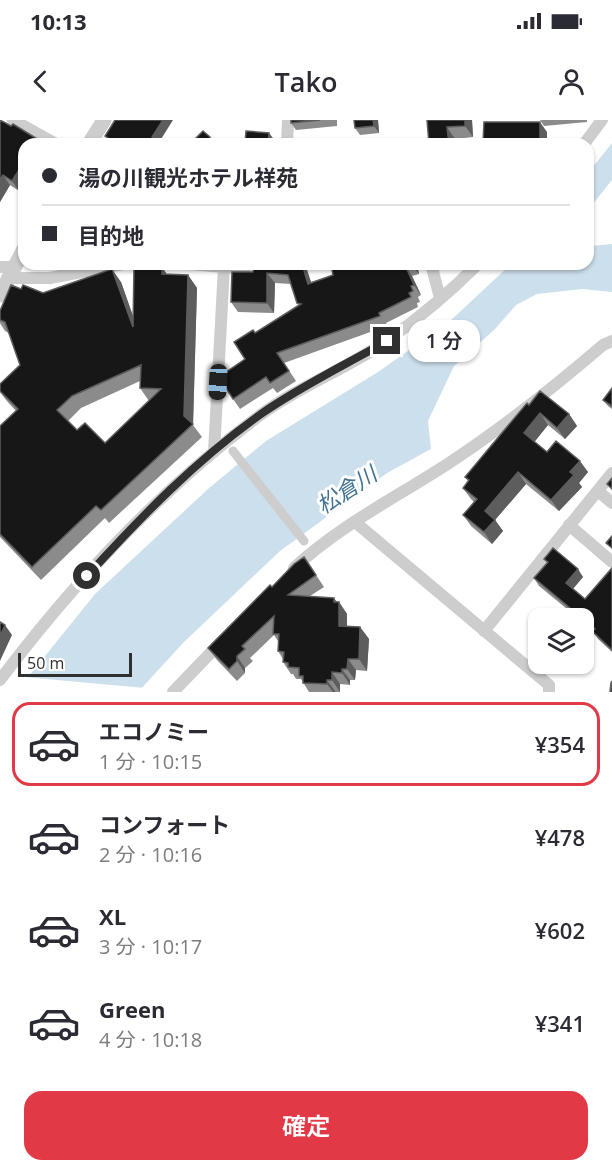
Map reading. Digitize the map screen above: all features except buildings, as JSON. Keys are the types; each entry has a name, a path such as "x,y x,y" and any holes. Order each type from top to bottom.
{"street":[{"path":"13,120 46,138"},
{"path":"93,138 104,120"},
{"path":"287,138 288,120"},
{"path":"588,138 602,120"},
{"path":"0,295 7,271 18,257"},
{"path":"7,271 50,278 92,270"},
{"path":"214,452 224,270"},
{"path":"433,270 440,298"},
{"path":"0,680 79,582 182,480 214,452 260,415 301,388 387,341 471,270"},
{"path":"282,581 312,551 448,464 545,394 612,340"},
{"path":"235,453 303,540"},
{"path":"484,631 612,473"},
{"path":"598,490 612,502"},
{"path":"355,522 549,685 549,692"},
{"path":"569,525 612,562"},
{"path":"173,692 234,629"}],"water":[{"path":"612,143 612,180 594,202 594,166"},
{"name":"松倉川","path":"612,244 612,292 582,289 537,294 516,305 495,329 454,366 428,421 431,449 387,473 280,551 184,642 138,692 16,692 95,594 208,489 266,441 378,372 449,322 505,270 594,270 594,246"}],"pier":[{"path":"24,677 145,688 142,692 13,692"}],"route":[{"path":"87,576 197,465 260,415 301,388 387,341"}]}
